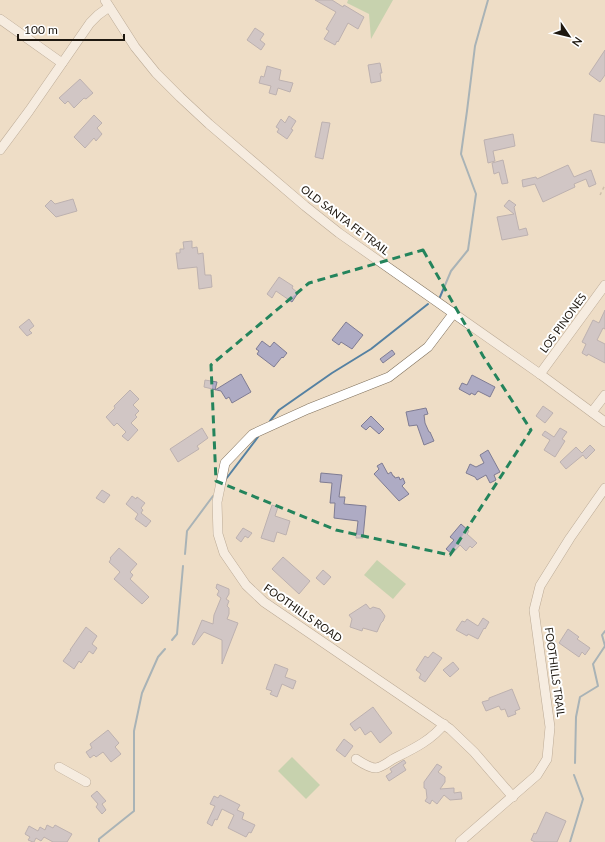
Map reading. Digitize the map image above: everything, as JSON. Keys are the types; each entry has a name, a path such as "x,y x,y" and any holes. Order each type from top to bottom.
{"street":[{"path":"0,150 90,23 107,4"},
{"name":"OLD SANTA FE TRAIL","path":"107,4 135,47 156,73 209,124 258,166 320,218 605,422"},
{"path":"0,18 62,63"},
{"name":"LOS PINONES","path":"540,374 605,285"},
{"name":"FOOTHILLS ROAD","path":"453,314 428,347 389,377 308,409 253,434 225,463 217,502 218,534 224,553 246,585 264,602 450,728 474,752 513,797"},
{"path":"592,412 605,395"},
{"name":"FOOTHILLS TRAIL","path":"460,842 537,775 547,759 550,726 534,610 540,586 570,538 605,488"},
{"path":"356,759 367,766 374,768 383,766 430,737 444,724"},
{"path":"59,767 86,782"}],"path":[{"path":"600,195 605,185"}],"highlighted area":[{"path":"423,250 483,356 531,430 450,555 336,530 216,481 211,365 309,283"}],"green space":[{"path":"348,0 393,0 371,39 369,14 347,3"},
{"path":"377,560 406,584 393,599 364,575"},
{"path":"292,757 320,785 306,799 278,771"}],"building":[{"path":"315,0 332,0 343,7 344,5 364,17 358,29 348,23 335,45 324,39 329,31 326,29 336,12"},
{"path":"255,28 264,34 260,40 265,44 261,50 247,40"},
{"path":"605,50 605,75 600,82 589,74"},
{"path":"380,63 382,73 380,73 381,81 371,83 368,65"},
{"path":"267,66 281,70 279,80 293,83 290,92 278,88 276,95 269,93 271,86 259,83 261,76 264,77"},
{"path":"80,79 93,93 86,99 84,98 74,108 68,101 65,104 59,98"},
{"path":"594,114 605,116 605,143 591,141"},
{"path":"94,115 102,123 97,128 102,134 96,141 94,138 85,148 74,137"},
{"path":"289,116 296,121 291,129 293,130 287,139 277,132 279,129 276,127 281,119 285,123"},
{"path":"322,122 330,123 323,159 315,157"},
{"path":"513,134 515,146 493,151 495,161 488,163 484,140"},
{"path":"503,160 508,183 502,184 499,172 494,174 492,163"},
{"path":"568,165 574,177 591,170 596,184 589,187 586,179 574,184 575,187 543,202 535,184 523,187 522,180 536,177 537,179"},
{"path":"73,199 77,211 56,217 45,206 51,200 55,204"},
{"path":"509,200 516,205 514,207 519,230 526,228 528,235 502,240 497,217 514,214 504,206"},
{"path":"192,241 192,248 197,247 198,254 203,253 205,275 211,275 212,287 199,289 197,267 178,269 176,253 180,253 180,249 184,249 183,242"},
{"path":"279,277 293,286 292,288 298,293 292,302 276,291 272,298 267,294"},
{"path":"605,310 605,329 603,328 597,340 605,344 605,363 588,354 587,356 582,353 586,344 582,342 593,320 599,323"},
{"path":"29,319 34,326 29,330 32,333 27,336 19,327"},
{"path":"346,322 363,335 352,349 341,342 339,345 332,340"},
{"path":"262,341 270,347 274,342 287,353 274,367 257,354 259,351 256,349"},
{"path":"392,350 395,354 383,363 380,359"},
{"path":"241,374 251,392 232,403 229,397 226,399 221,391 215,390"},
{"path":"472,375 495,387 490,397 478,391 475,395 471,393 470,395 459,389 462,383 467,385"},
{"path":"205,380 217,382 215,390 204,387"},
{"path":"130,390 139,399 133,405 139,411 135,415 137,417 131,423 138,430 128,441 122,436 126,432 117,423 114,426 106,417 115,408 114,406"},
{"path":"543,406 553,413 545,423 536,416"},
{"path":"426,408 428,414 424,415 425,423 434,441 424,445 417,425 409,426 406,412"},
{"path":"371,416 384,429 379,434 370,426 366,430 361,426"},
{"path":"202,428 208,438 197,446 199,449 178,462 170,449"},
{"path":"560,428 567,432 562,439 565,441 555,457 544,450 550,440 542,435 545,431 554,437"},
{"path":"590,445 595,450 586,459 583,455 566,469 560,462 576,447 582,453"},
{"path":"488,450 500,472 494,475 496,480 490,483 486,475 477,480 475,477 466,473 470,464 476,467 484,463 480,455"},
{"path":"382,463 388,474 391,472 395,478 399,477 400,480 403,478 405,483 402,486 409,494 399,501 374,474 379,469 377,466"},
{"path":"321,473 342,475 339,497 345,497 344,504 366,506 363,538 356,538 358,521 334,518 335,503 330,503 332,483 320,482"},
{"path":"102,490 110,495 104,503 96,498"},
{"path":"132,496 136,499 137,497 145,503 141,508 143,510 141,513 151,521 146,527 135,519 138,514 126,504"},
{"path":"272,505 278,507 275,516 290,521 286,535 277,532 274,542 261,538"},
{"path":"461,524 469,531 467,534 477,543 472,548 470,546 466,551 460,545 452,554 446,549 454,540 450,537"},
{"path":"243,528 252,533 248,538 245,536 241,542 236,538"},
{"path":"119,548 137,564 130,572 133,575 130,579 149,597 142,604 114,579 120,572 109,562 111,559 110,558"},
{"path":"283,557 310,581 299,594 272,569"},
{"path":"323,570 331,577 324,585 316,578"},
{"path":"217,584 229,589 229,594 226,599 229,601 227,606 229,608 229,614 227,619 238,623 222,664 222,640 204,632 194,645 192,644 202,620 213,624 214,615 221,598 217,595 219,591 216,588"},
{"path":"366,604 370,609 373,607 380,609 385,616 377,632 363,628 362,631 350,627 352,619 349,615"},
{"path":"483,618 489,622 478,639 468,634 467,636 456,630 462,621 465,622 467,619 478,626"},
{"path":"86,627 97,636 92,644 97,648 93,654 89,651 81,663 79,661 74,669 63,661"},
{"path":"568,629 579,637 577,639 590,648 585,655 582,652 579,657 559,643"},
{"path":"433,652 442,658 425,682 419,678 421,674 416,670 425,656 428,658"},
{"path":"453,662 459,669 450,677 443,670"},
{"path":"275,664 288,669 285,677 296,681 293,689 282,684 277,697 270,694 272,691 266,689"},
{"path":"512,689 520,709 515,711 516,714 508,717 505,709 501,710 499,706 486,711 482,702"},
{"path":"373,707 392,733 380,743 371,731 365,735 360,727 355,731 350,724"},
{"path":"108,730 119,743 115,747 121,754 111,762 103,752 96,757 94,755 90,758 86,752 92,748 90,744"},
{"path":"344,739 353,746 345,757 336,750"},
{"path":"404,760 406,763 403,765 406,770 389,781 386,776 392,772 390,769"},
{"path":"437,764 442,767 438,772 445,777 445,782 440,789 454,788 454,793 461,792 462,799 450,800 444,795 437,804 432,800 430,804 425,801 427,798 424,782"},
{"path":"97,791 106,801 102,804 106,810 102,814 96,807 98,804 91,796"},
{"path":"220,795 240,805 237,810 244,813 242,819 255,825 251,833 249,832 246,837 228,828 234,815 222,809 217,820 215,819 212,826 207,823 215,806 210,804 214,796 218,798"},
{"path":"546,812 566,821 557,842 535,842 531,840 534,833 536,834"},
{"path":"47,825 53,828 55,825 72,834 67,842 53,842 44,837 41,841 36,838 34,842 28,840 30,837 25,834 29,826 38,831 40,827 45,830"}],"waterway":[{"path":"440,297 451,271 468,250 476,194 461,154 475,46 488,0"},
{"path":"270,421 279,410 332,373 371,349 428,304"},
{"path":"226,479 258,437"},
{"path":"185,554 187,531 213,496"},
{"path":"172,640 177,634 183,566"},
{"path":"575,763 576,717 580,697 598,686 593,664 605,646 602,635 605,631"},
{"path":"99,842 99,839 134,811 134,731 142,693 158,657 165,649"},
{"path":"570,842 583,799 574,775"}]}
